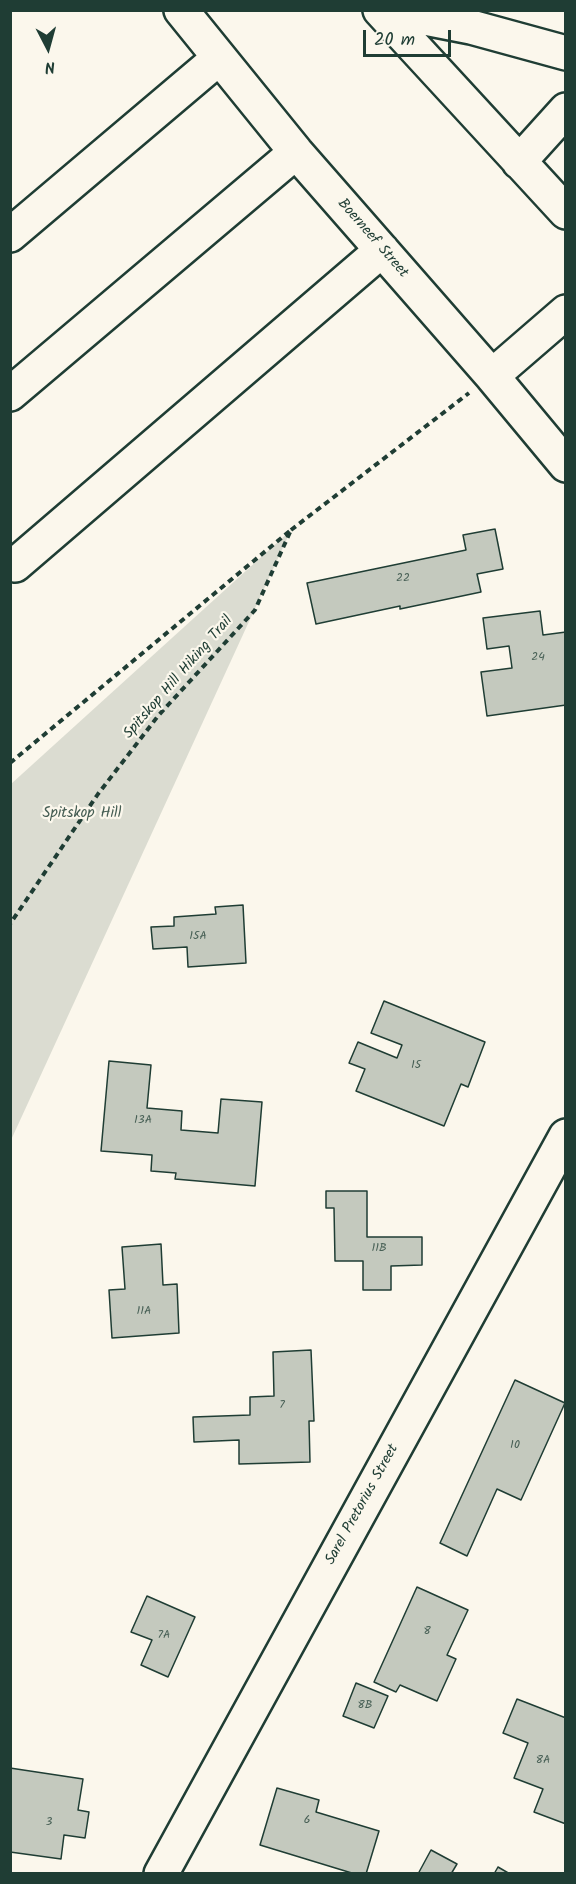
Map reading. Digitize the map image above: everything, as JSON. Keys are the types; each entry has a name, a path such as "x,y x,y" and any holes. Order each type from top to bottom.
{"street":[{"path":"382,10 471,27 566,53"},
{"path":"382,10 566,212"},
{"name":"Boerneef Street","path":"184,11 296,152 492,376 566,465"},
{"path":"10,235 219,57"},
{"path":"519,162 566,110"},
{"path":"10,394 296,152"},
{"path":"15,565 382,250"},
{"path":"492,376 566,312"},
{"name":"Sarel Pretorius Street","path":"160,1874 566,1136"}],"path":[{"name":"Spitskop Hill Hiking Trail","path":"10,763 291,530 492,376"},
{"name":"Spitskop Hill Hiking Trail","path":"10,924 98,794 158,716 255,610 291,530"}],"green space":[{"name":"Spitskop Hill","path":"291,530 11,1140 11,784"}],"building":[{"path":"495,529 503,569 477,574 481,592 316,624 307,583 466,550 463,535"},
{"path":"540,611 543,635 566,632 566,705 487,716 481,672 512,668 509,646 487,649 483,618"},
{"path":"243,905 246,963 188,967 187,947 153,949 151,927 174,926 174,917 216,914 215,907"},
{"path":"384,1001 485,1042 468,1087 461,1084 444,1126 356,1091 365,1069 349,1063 358,1042 397,1058 402,1045 371,1033"},
{"path":"109,1061 151,1065 147,1108 182,1111 181,1130 218,1133 221,1099 262,1102 255,1186 175,1179 176,1173 151,1171 152,1155 101,1151"},
{"path":"326,1191 367,1191 367,1237 422,1237 422,1265 391,1266 391,1290 363,1290 363,1261 335,1261 334,1208 326,1208"},
{"path":"161,1244 163,1285 177,1284 179,1333 112,1338 109,1290 125,1289 122,1247"},
{"path":"311,1350 314,1421 309,1421 310,1462 239,1464 239,1440 194,1442 193,1417 250,1415 250,1397 274,1396 273,1352"},
{"path":"515,1380 565,1403 521,1500 497,1489 467,1556 440,1543"},
{"path":"417,1587 468,1610 447,1655 456,1659 437,1701 400,1685 396,1692 374,1682"},
{"path":"147,1596 195,1617 168,1677 141,1665 152,1640 131,1632"},
{"path":"356,1683 388,1696 374,1728 343,1716"},
{"path":"517,1699 566,1718 566,1824 534,1812 543,1789 514,1778 528,1743 503,1733"},
{"path":"10,1768 83,1779 78,1810 89,1812 85,1838 64,1835 61,1859 10,1852"},
{"path":"277,1788 319,1800 316,1812 379,1831 366,1874 355,1874 260,1845"},
{"path":"431,1850 457,1864 451,1874 418,1874"},
{"path":"498,1867 510,1874 494,1874"}]}
